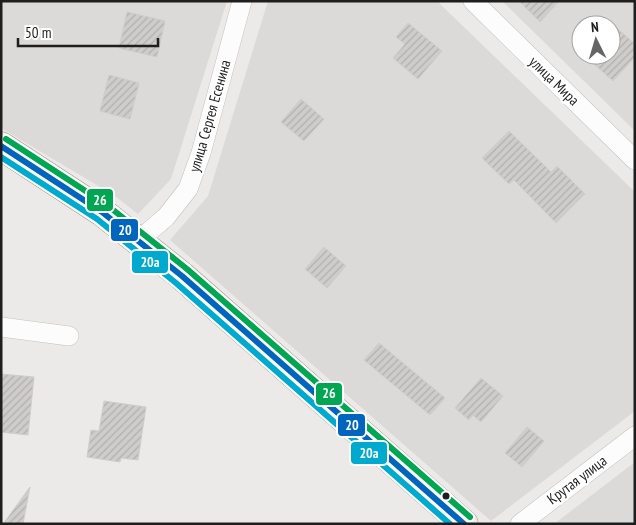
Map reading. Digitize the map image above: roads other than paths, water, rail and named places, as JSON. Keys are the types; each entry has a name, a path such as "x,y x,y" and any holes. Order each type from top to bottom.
{"main road":[{"path":"1,146 102,212 138,241 259,342 464,524"}],"street":[{"name":"улица Сергея Есенина","path":"138,241 166,217 188,189 201,153 242,1"},
{"name":"улица Мира","path":"473,1 635,160"},
{"path":"1,327 69,336"},
{"name":"Крутая улица","path":"520,524 635,436"}]}
